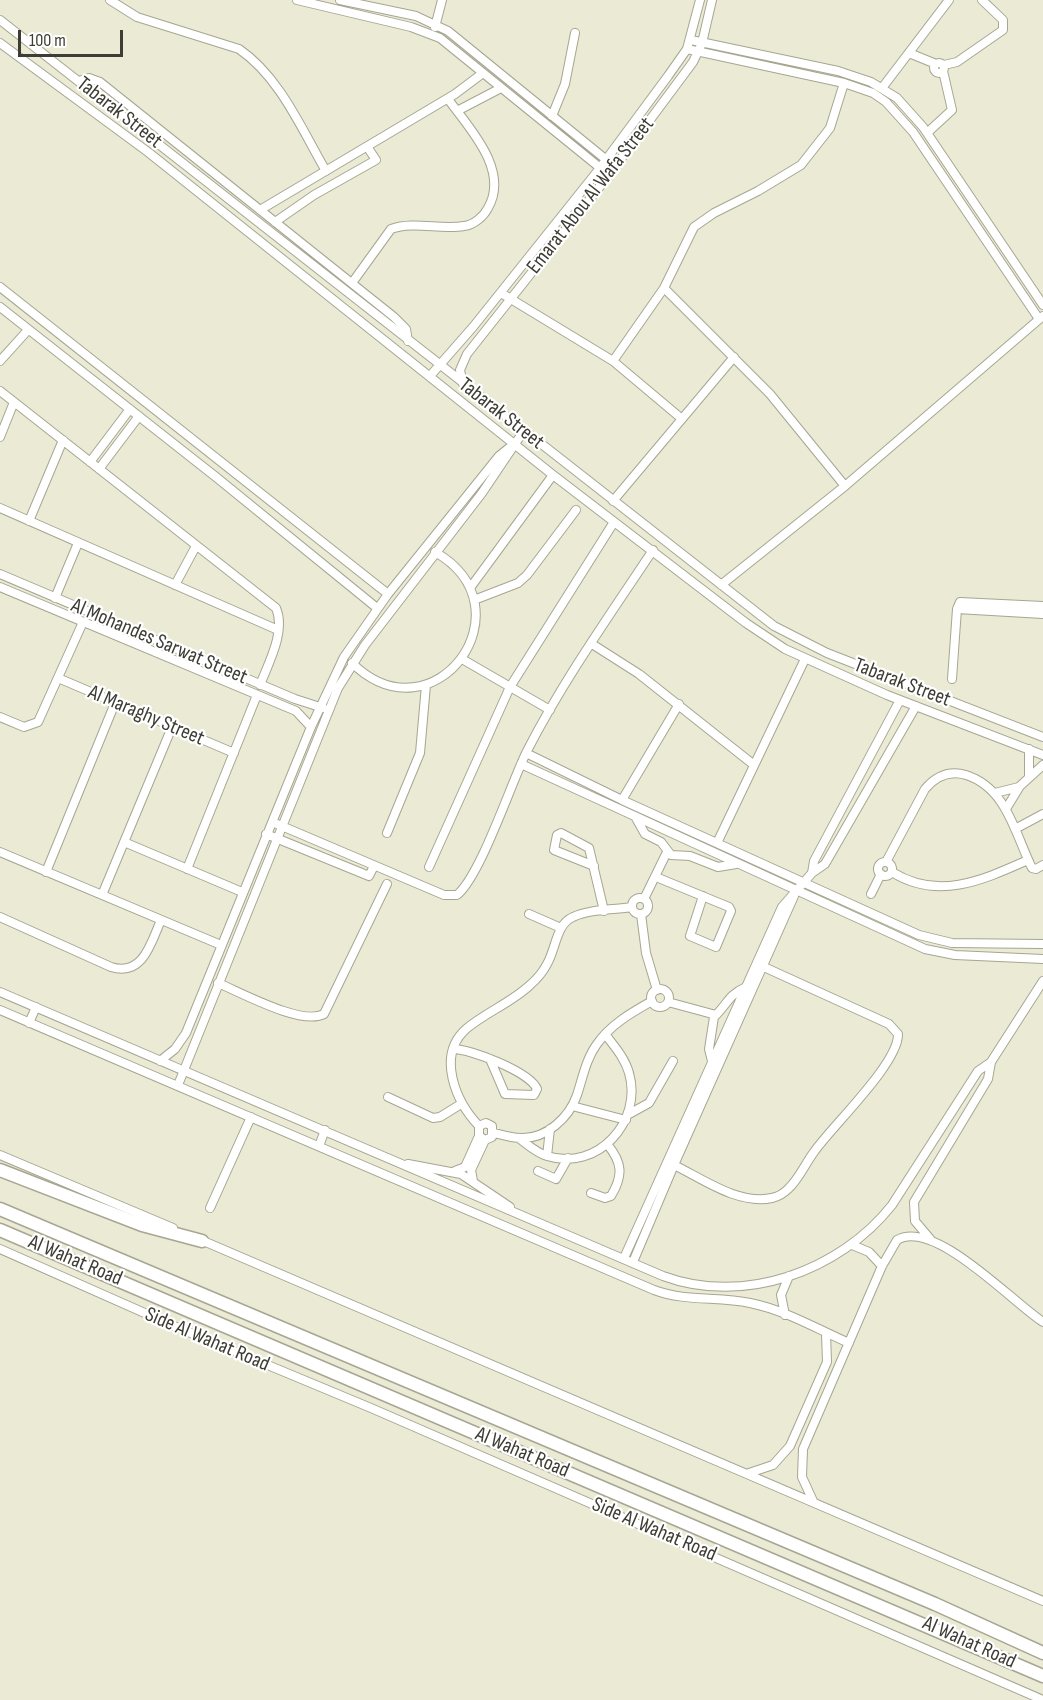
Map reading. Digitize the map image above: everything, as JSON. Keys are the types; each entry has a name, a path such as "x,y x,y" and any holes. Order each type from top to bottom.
{"highway":[{"path":"0,1170 142,1225 202,1241"},
{"name":"Al Wahat Road","path":"0,1209 935,1604 1043,1653"},
{"name":"Al Wahat Road","path":"0,1230 1043,1676"}],"street":[{"path":"110,0 136,16 227,45 251,57 271,80 326,171"},
{"path":"297,0 411,27 433,35 609,175"},
{"path":"340,0 416,16 436,24 459,38 615,167"},
{"path":"433,35 442,0"},
{"name":"Emarat Abou Al Wafa Street","path":"430,376 501,293 600,168 687,49 700,0"},
{"name":"Emarat Abou Al Wafa Street","path":"464,385 460,370 462,361 609,175 699,51 712,0"},
{"path":"882,88 949,0"},
{"path":"909,53 941,67 957,62 1003,30 1003,20 982,0"},
{"name":"Tabarak Street","path":"0,20 523,432 774,626 801,642 834,656 1043,737"},
{"path":"552,116 565,84 575,33"},
{"path":"691,40 838,72 882,88 897,98 927,133 1043,305"},
{"name":"Tabarak Street","path":"0,44 148,152 553,475 746,623 785,650 887,695 1043,755"},
{"path":"723,56 725,47"},
{"path":"687,49 844,83 873,93 886,102 909,126 1041,318 845,486 721,585"},
{"path":"927,133 952,110 941,67"},
{"path":"260,210 350,159 448,99 483,73"},
{"path":"78,81 89,78 100,82 403,325 408,341"},
{"path":"613,361 664,288 694,227 714,213 790,173 811,156 833,121 844,83"},
{"path":"457,111 501,88"},
{"path":"352,283 391,229 416,226 465,226 478,220 487,210 496,185 494,171 448,99"},
{"path":"909,126 917,119"},
{"path":"275,222 376,160 369,147"},
{"path":"350,159 356,171"},
{"path":"0,287 388,594"},
{"path":"664,288 734,357 804,434 845,486"},
{"path":"501,293 613,361 682,419"},
{"path":"0,307 377,608"},
{"path":"0,361 28,330"},
{"path":"62,356 72,344"},
{"path":"613,501 734,357"},
{"path":"0,391 270,602 279,615 278,630 260,685"},
{"path":"0,437 14,402"},
{"path":"90,462 130,409"},
{"path":"99,469 139,416"},
{"path":"160,1061 175,1049 186,1033 220,945 311,727 352,663 507,459 523,432"},
{"path":"29,521 63,440"},
{"path":"178,1084 277,839 344,657 388,594 499,456 515,443"},
{"path":"470,588 553,475"},
{"path":"584,499 593,486"},
{"path":"0,508 278,630"},
{"path":"474,600 518,584 576,510"},
{"path":"429,867 510,687 614,522"},
{"path":"55,598 78,543"},
{"path":"175,585 196,546"},
{"path":"272,822 444,895 458,894 471,876 526,753 550,710 653,550"},
{"path":"352,663 364,675 393,687 426,685 443,677 462,659 475,630 474,600 470,588 453,564 435,552"},
{"name":"Al Mohandes Sarwat Street","path":"0,574 260,685 324,708"},
{"name":"Al Mohandes Sarwat Street","path":"0,586 296,711 311,727"},
{"path":"952,679 957,609 964,601 1043,606"},
{"path":"68,616 73,605"},
{"path":"957,609 1043,614"},
{"path":"0,717 24,727 38,722 83,622"},
{"path":"592,644 639,674 754,765"},
{"path":"828,669 834,656"},
{"path":"462,659 550,710"},
{"path":"717,843 805,659"},
{"name":"Al Maraghy Street","path":"58,678 234,753"},
{"path":"887,695 894,680"},
{"path":"387,832 420,753 426,685"},
{"path":"187,868 257,695"},
{"path":"557,699 565,705"},
{"path":"812,873 814,861 900,700"},
{"path":"296,711 300,701"},
{"path":"46,872 115,702"},
{"path":"622,800 679,704"},
{"path":"633,1262 660,1188 712,1061 782,907 812,873 825,864 916,706"},
{"path":"976,729 982,714"},
{"path":"102,895 172,727"},
{"path":"1029,749 1029,777"},
{"path":"526,753 622,800 935,940 993,945 1043,944"},
{"path":"521,764 910,943 939,953 1043,959"},
{"path":"1006,809 1020,786 1043,765"},
{"path":"892,872 887,876 881,874 878,867 886,862 907,818 933,780 942,775 960,773 979,781 994,793 1006,809 1033,869 1043,865"},
{"path":"994,793 1020,786"},
{"path":"843,808 853,814"},
{"path":"1015,829 1043,814"},
{"path":"636,818 645,834 664,844 667,852 644,899"},
{"path":"594,866 554,849 557,835 561,833 587,845 594,866 604,911"},
{"path":"266,834 369,876 374,866"},
{"path":"697,846 701,836"},
{"path":"124,842 243,892"},
{"path":"0,852 220,945"},
{"path":"667,852 676,856 690,856 718,867 736,864"},
{"path":"661,868 676,856"},
{"path":"892,872 920,885 952,887 984,879 1028,860"},
{"path":"886,862 892,867 892,872"},
{"path":"871,894 881,874"},
{"path":"656,878 703,896 730,909 716,947 690,936 703,896"},
{"path":"218,983 301,1017 317,1018 324,1014 387,884"},
{"path":"624,1258 674,1165 796,892"},
{"path":"632,907 636,898 644,899"},
{"path":"641,914 648,908 644,899"},
{"path":"473,1181 471,1170 482,1138 479,1126 461,1104 452,1077 453,1050 466,1029 518,996 540,975 552,954 561,928 574,916 632,907"},
{"path":"632,907 635,913 641,914"},
{"path":"528,914 561,928"},
{"path":"641,914 646,953 657,990"},
{"path":"0,917 111,967 124,969 142,961 161,920"},
{"path":"674,1165 739,1196 765,1198 781,1194 794,1182 814,1151 876,1078 899,1041 895,1028 889,1024 764,967"},
{"path":"0,992 678,1281 727,1286 759,1284 789,1276 818,1264 852,1245 892,1205 978,1071 991,1062 1043,981"},
{"path":"712,1061 709,1048 714,1030 714,1019 731,994 746,987"},
{"path":"652,1001 652,996 657,990"},
{"path":"657,990 667,992 669,1002"},
{"path":"652,1001 659,1007 669,1002 714,1019"},
{"path":"520,1138 550,1129 572,1106 589,1057 605,1034 616,1023 652,1001"},
{"path":"29,1023 36,1007"},
{"path":"0,1010 178,1084 664,1294 697,1300 750,1303 785,1315 849,1343"},
{"path":"605,1034 629,1072 632,1087 628,1117"},
{"path":"453,1050 466,1049 490,1059 534,1083 537,1089 534,1095 505,1094 490,1059"},
{"path":"455,1171 465,1167 482,1138 494,1133 520,1138 547,1156 568,1158 590,1154 607,1144 628,1117 649,1103 673,1061"},
{"path":"932,1241 915,1221 914,1202 988,1079 991,1062"},
{"path":"388,1097 433,1118 440,1117 461,1104"},
{"path":"572,1106 628,1117"},
{"path":"210,1208 251,1117"},
{"path":"479,1126 490,1125 494,1133"},
{"path":"547,1156 550,1129"},
{"path":"319,1146 325,1130"},
{"path":"591,1193 608,1198 621,1176 619,1163 607,1144"},
{"path":"0,1155 1043,1601"},
{"path":"538,1171 556,1179 568,1158"},
{"path":"398,1163 455,1171 473,1181 518,1214"},
{"path":"813,1501 802,1477 801,1456 893,1244 902,1237 913,1235 932,1241 963,1259 1012,1300 1043,1322"},
{"path":"852,1245 870,1252 882,1266"},
{"name":"Side Al Wahat Road","path":"0,1249 1043,1700"},
{"path":"785,1315 781,1295 789,1276"},
{"path":"727,1286 727,1301"},
{"path":"746,1473 757,1473 773,1465 790,1446 827,1362 826,1333"}]}
